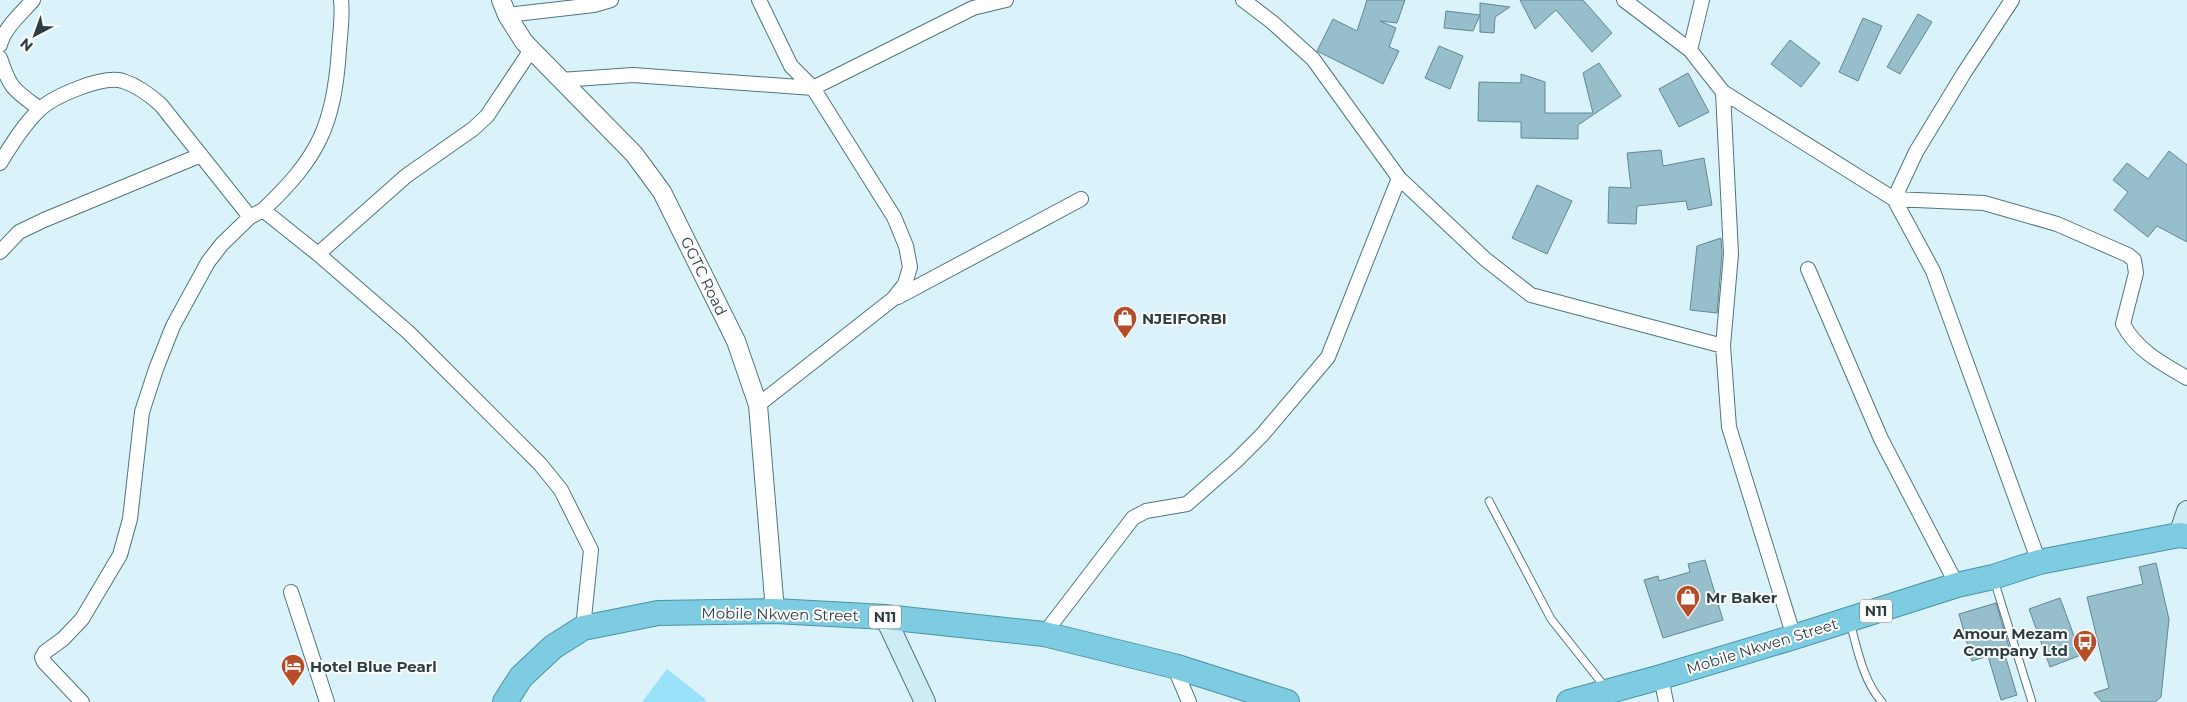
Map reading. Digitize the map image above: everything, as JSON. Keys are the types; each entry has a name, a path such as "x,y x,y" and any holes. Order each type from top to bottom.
{"highway":[{"name":"Mobile Nkwen Street","path":"1569,702 1794,638 1849,619 2039,562 2183,535"},
{"name":"Mobile Nkwen Street","path":"505,702 521,677 553,646 583,628 658,613 775,611 885,617 1044,634 1174,666 1287,702"}],"main road":[{"path":"2183,535 2187,512"},
{"path":"885,617 925,702"}],"street":[{"path":"0,45 1,40 34,0"},
{"path":"82,702 44,662 42,657 45,652 63,639 82,618 120,555 130,519 142,412 173,326 208,262 222,244 250,217 263,210 291,183 315,151 331,112 337,87 341,0"},
{"path":"504,8 594,5 611,0"},
{"path":"759,0 791,66 813,88 894,217 906,246 910,267 905,284 893,299"},
{"path":"560,80 633,74 813,88 972,8 1005,0"},
{"path":"1243,0 1272,22 1312,59 1399,178 1485,259 1531,295 1723,346"},
{"path":"1624,0 1690,50 1722,92 1894,199 1984,203 2057,224 2128,255 2134,260 2136,273 2123,324 2129,337 2145,351 2187,378"},
{"path":"1690,50 1702,0"},
{"path":"1894,199 1916,152 1964,73 2012,0"},
{"name":"GGTC Road","path":"504,8 531,50 634,154 662,192 736,341 758,405 775,611"},
{"path":"318,254 406,176 473,129 487,116 531,50"},
{"path":"0,58 8,82 16,92 40,109"},
{"path":"0,163 20,132 40,109 62,95 80,87 121,80 145,90 161,105 250,217"},
{"path":"1722,92 1731,254 1723,346 1730,427 1794,638"},
{"path":"0,252 19,232 201,155"},
{"path":"1044,634 1133,518 1146,512 1187,504 1236,461 1262,435 1328,357 1399,178"},
{"path":"758,405 893,299 1081,199"},
{"path":"1894,199 1933,271 2039,562"},
{"path":"263,210 318,254 408,332 540,464 561,490 591,550 583,628"},
{"path":"1808,270 1881,439 1957,586"},
{"path":"291,592 327,702"},
{"path":"1174,666 1189,702"},
{"path":"1660,677 1666,702"}],"lane":[{"path":"1489,501 1551,619 1608,692"},
{"path":"1993,577 2032,702"},
{"path":"1849,619 1862,665 1876,695 1882,702"}],"shaded area":[{"path":"667,669 705,699 706,702 642,702"}],"building":[{"path":"1367,0 1405,0 1397,23 1380,21 1396,28 1389,47 1399,51 1383,84 1317,51 1333,19 1357,31"},
{"path":"1520,0 1583,0 1612,33 1592,52 1556,10 1535,29"},
{"path":"1480,3 1510,7 1495,17 1494,33 1480,32"},
{"path":"1446,11 1480,15 1473,31 1444,28"},
{"path":"1918,14 1932,22 1900,74 1887,67"},
{"path":"1863,18 1882,26 1858,81 1839,72"},
{"path":"1790,40 1820,63 1801,87 1771,64"},
{"path":"1439,46 1463,56 1450,89 1425,78"},
{"path":"1599,63 1621,96 1578,125 1578,139 1521,138 1521,122 1478,121 1479,82 1521,83 1521,74 1545,82 1545,113 1593,113 1583,73"},
{"path":"1688,73 1709,112 1679,127 1659,89"},
{"path":"1661,150 1663,166 1704,158 1712,205 1688,210 1686,201 1637,206 1636,224 1608,223 1609,187 1631,188 1627,153"},
{"path":"2169,151 2187,165 2187,242 2157,226 2148,237 2114,210 2128,192 2113,180 2127,163 2148,179"},
{"path":"1537,185 1572,201 1547,254 1512,238"},
{"path":"1721,238 1722,254 1717,313 1690,310 1697,246"},
{"path":"1705,560 1723,620 1663,638 1644,580 1658,576 1659,581 1690,572 1688,564"},
{"path":"2156,563 2169,619 2161,697 2155,702 2102,702 2094,693 2109,688 2087,597 2143,584 2139,567"},
{"path":"2060,598 2081,655 2050,667 2029,609"},
{"path":"1996,603 2010,650 2004,652 2017,695 2001,700 1988,656 1972,661 1959,614"}],"place":[{"name":"NJEIFORBI","path":"1125,339"},
{"name":"Mr Baker","path":"1688,618"},
{"name":"Amour Mezam Company Ltd","path":"2085,663"},
{"name":"Hotel Blue Pearl","path":"293,687"}]}
